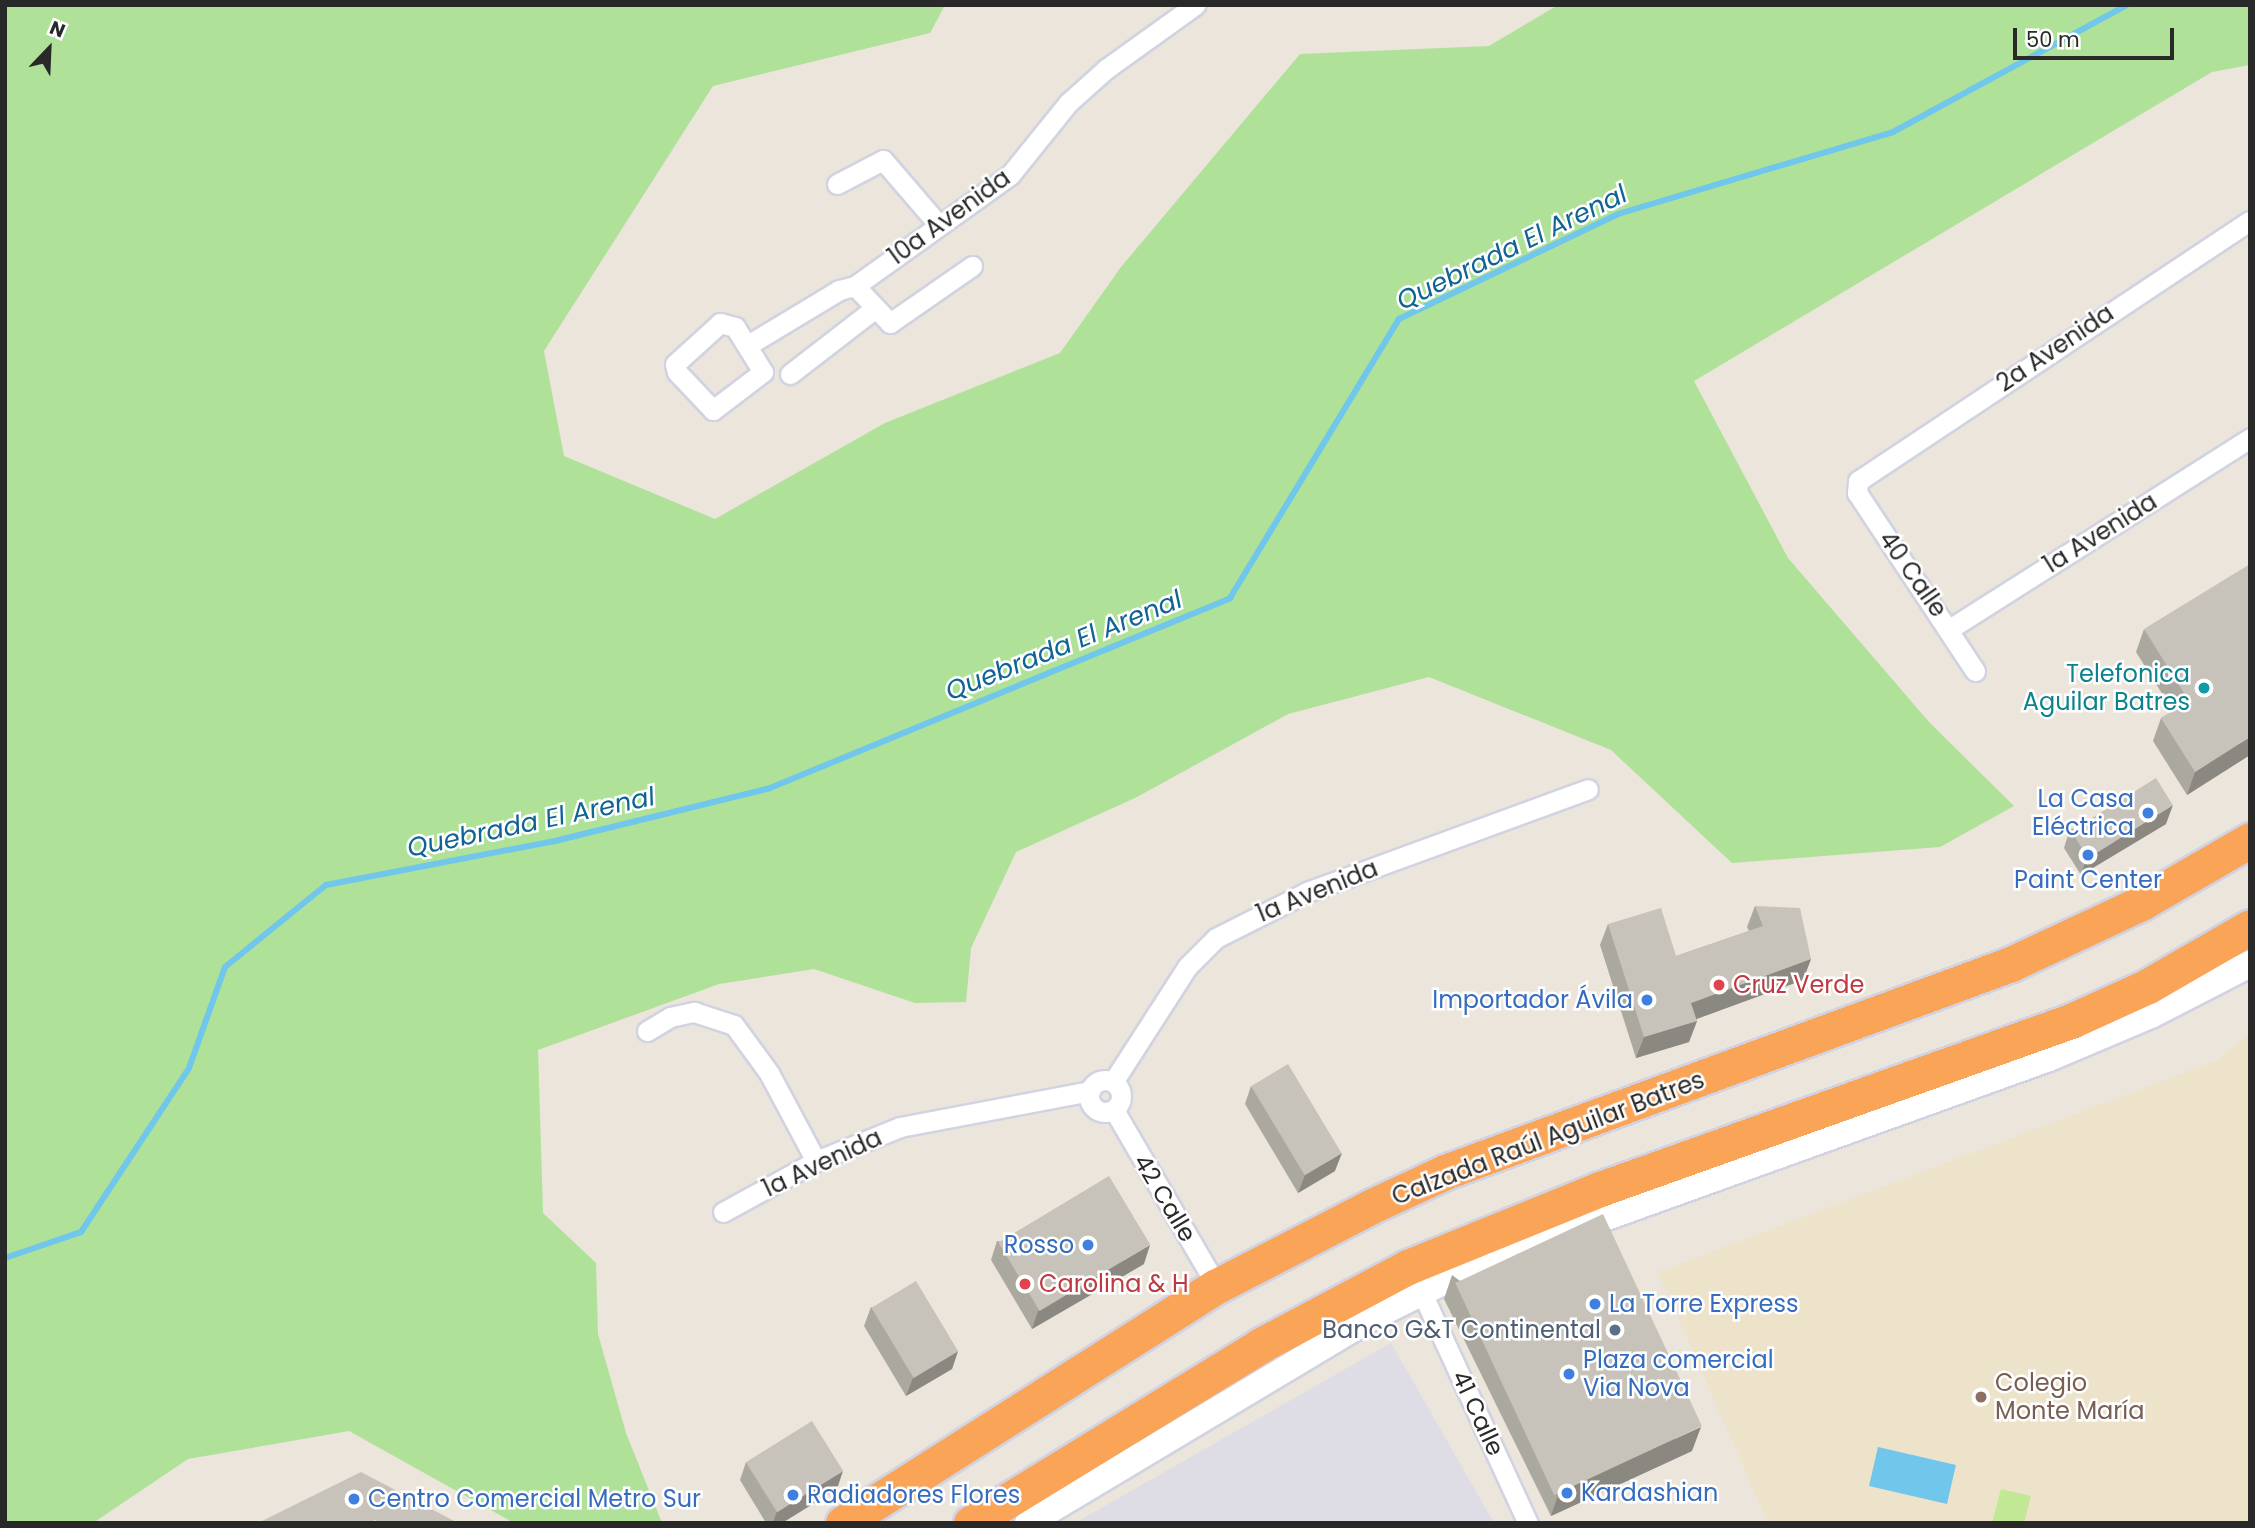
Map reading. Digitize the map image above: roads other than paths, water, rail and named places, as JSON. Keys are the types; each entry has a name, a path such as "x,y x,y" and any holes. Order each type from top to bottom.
{"highway":[{"name":"Calzada Raúl Aguilar Batres","path":"843,1523 1217,1286 1445,1172 2011,964 2141,903 2250,840"},
{"path":"971,1523 1261,1345 1415,1279 1600,1189 2071,1021 2148,986 2250,927"}],"street":[{"name":"10a Avenida","path":"748,345 839,290 855,286 1010,175 1068,103 1106,68 1195,5"},
{"path":"837,184 876,160 887,162 938,224"},
{"name":"2a Avenida","path":"1860,477 2250,220"},
{"path":"855,286 883,320 898,320 972,265"},
{"path":"790,374 874,309"},
{"path":"720,323 735,327 748,345 762,372 718,408 705,405 677,372 677,358 720,323"},
{"name":"1a Avenida","path":"1951,628 2250,438"},
{"name":"40 Calle","path":"1860,477 1857,493 1951,628 1975,671"},
{"name":"1a Avenida","path":"1113,1082 1187,967 1216,938 1307,892 1588,789"},
{"path":"1028,1523 1415,1279 1526,1246 2049,1058 2151,1015 2250,964"},
{"path":"647,1031 670,1017 694,1012 719,1016 734,1025 769,1073 816,1161"},
{"path":"1113,1082 1121,1098 1114,1110 1094,1107 1090,1091 1096,1083 1113,1082"},
{"name":"1a Avenida","path":"723,1212 816,1161 900,1127 1090,1091"},
{"name":"42 Calle","path":"1114,1110 1217,1286"},
{"name":"41 Calle","path":"1415,1279 1528,1523"}],"water":[{"path":"1878,1447 1956,1465 1947,1504 1869,1486"}],"waterway":[{"name":"Quebrada El Arenal","path":"5,1258 81,1232 189,1068 225,967 326,885 559,840 770,788 1230,598 1399,319 1618,214 1893,132 2127,5"}],"place":[{"name":"Telefonica Aguilar Batres","path":"2204,688"},
{"name":"La Casa Eléctrica","path":"2148,813"},
{"name":"Paint Center","path":"2088,855"},
{"name":"Cruz Verde","path":"1719,985"},
{"name":"Importador Ávila","path":"1647,1000"},
{"name":"Rosso","path":"1088,1245"},
{"name":"Carolina & H","path":"1025,1284"},
{"name":"La Torre Express","path":"1595,1304"},
{"name":"Banco G&T Continental","path":"1615,1330"},
{"name":"Plaza comercial Via Nova","path":"1569,1374"},
{"name":"Colegio Monte María","path":"1981,1397"},
{"name":"Kardashian","path":"1567,1493"},
{"name":"Radiadores Flores","path":"793,1495"},
{"name":"Centro Comercial Metro Sur","path":"354,1499"}]}
